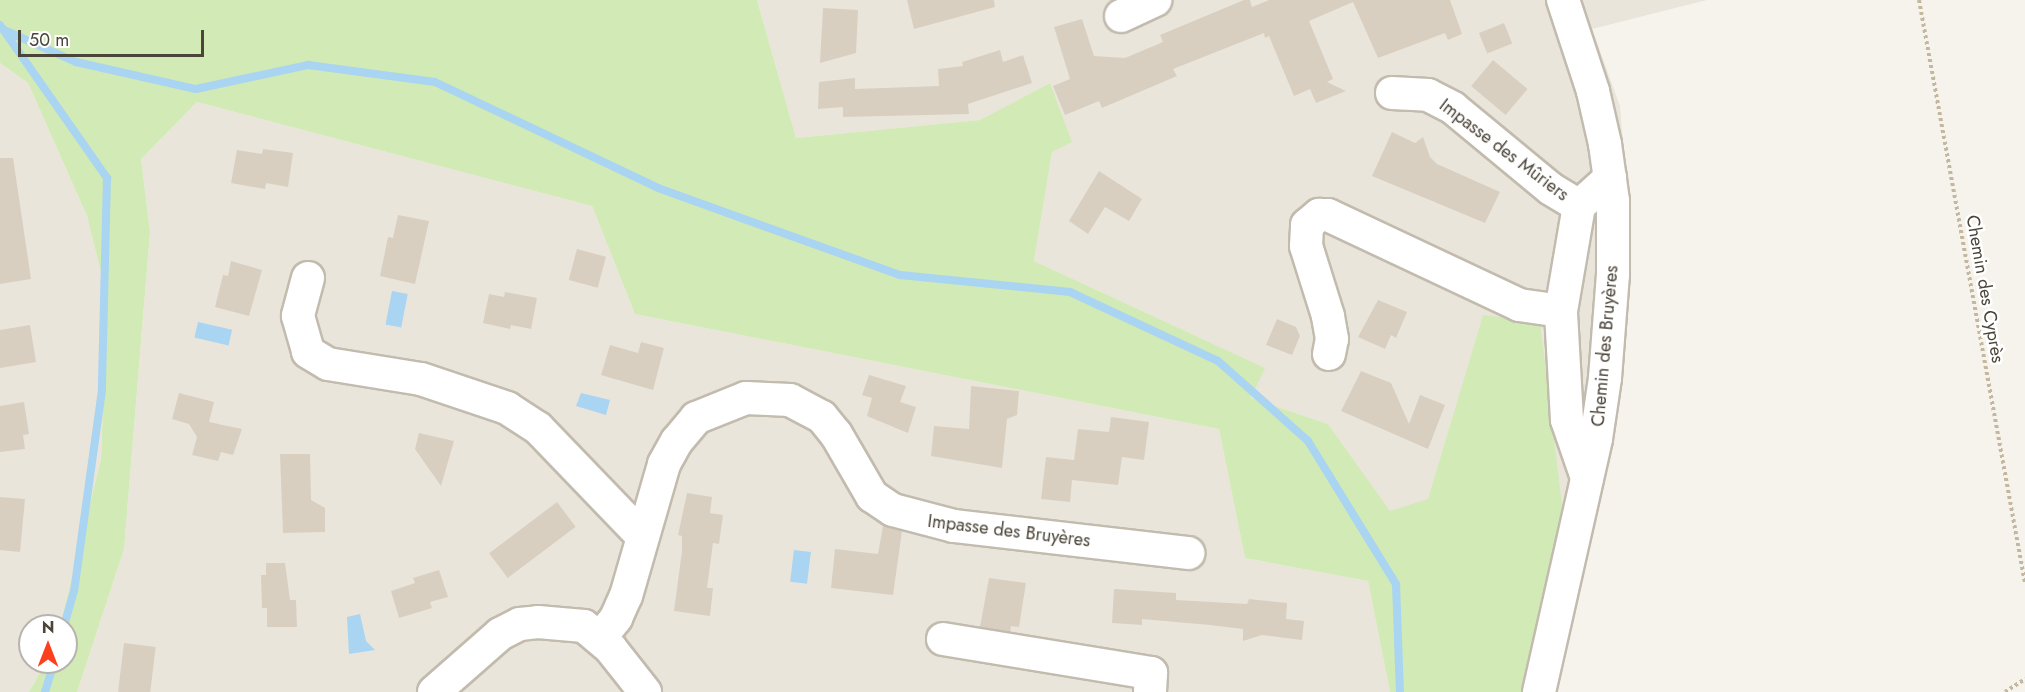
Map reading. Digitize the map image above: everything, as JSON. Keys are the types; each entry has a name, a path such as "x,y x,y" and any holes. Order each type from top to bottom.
{"street":[{"path":"1121,16 1155,0"},
{"name":"Chemin des Bruyères","path":"1539,692 1587,479 1603,395 1610,326 1613,201 1610,178 1593,91 1563,0"},
{"name":"Impasse des Mûriers","path":"1392,93 1428,95 1453,108 1551,189 1580,206"},
{"name":"Impasse des Mûriers","path":"1587,479 1567,420 1561,311 1580,206 1610,178"},
{"path":"1329,354 1332,339 1328,316 1306,246 1307,225 1319,215 1328,215 1519,305 1561,311"},
{"path":"308,278 298,316 308,352 328,364 431,381 507,408 538,428 642,536"},
{"name":"Impasse des Bruyères","path":"600,638 616,618 626,596 664,464 696,418 746,398 767,398 802,404 822,417 837,434 872,496 893,510 954,526 1188,553"},
{"path":"434,692 500,634 520,624 566,622 584,626 600,638 645,692"},
{"path":"944,639 1150,673 1150,692"}],"path":[{"name":"Chemin des Cyprès","path":"1919,0 2025,583"},
{"path":"2005,692 2025,678"}],"shaded area":[{"path":"757,0 1707,0 1592,29 1620,106 1631,242 1623,363 1549,692 1483,316 1428,500 1390,512 1328,424 1251,398 1264,368 1034,261 1052,152 1050,83 981,120 796,138"},
{"path":"0,63 28,83 87,216 107,297 101,459 63,614 18,614 18,674 39,674 29,692 0,692"},
{"path":"197,102 592,206 635,314 1219,429 1245,558 1368,581 1390,692 77,692 124,549 150,232 141,159"}],"green space":[{"path":"0,0 757,0 796,138 980,120 1050,83 1072,142 1052,152 1034,261 1265,368 1251,398 1328,424 1390,511 1428,499 1483,315 1540,322 1566,538 1526,692 1390,692 1368,581 1245,558 1219,429 635,314 592,206 197,102 141,159 150,232 124,549 77,692 29,692 39,674 78,674 78,614 63,614 101,459 107,297 87,216 28,83 0,63"}],"water":[{"path":"392,291 408,294 401,327 386,324"},
{"path":"198,322 232,330 229,345 194,338"},
{"path":"581,393 610,400 606,415 576,406"},
{"path":"794,550 811,552 807,584 790,582"},
{"path":"360,614 366,641 375,650 349,654 347,617"}],"building":[{"path":"907,0 994,0 995,7 914,29"},
{"path":"1244,0 1250,0 1252,7 1269,0 1450,0 1462,34 1448,40 1445,33 1378,58 1353,2 1309,21 1333,79 1327,82 1346,91 1316,103 1310,89 1294,96 1269,36 1265,38 1264,33 1173,69 1177,76 1102,108 1099,101 1065,115 1053,86 1070,79 1054,27 1082,19 1094,56 1125,58 1163,42 1160,35"},
{"path":"823,8 858,10 856,53 820,63"},
{"path":"1504,23 1512,43 1487,54 1479,33"},
{"path":"1000,50 1003,62 1023,55 1032,83 968,104 969,114 843,117 843,107 818,109 819,82 855,78 855,89 939,86 938,69 963,66 962,62"},
{"path":"1493,60 1527,89 1506,115 1471,86"},
{"path":"1392,132 1415,143 1423,137 1430,157 1437,164 1500,192 1485,223 1372,176"},
{"path":"263,149 293,153 288,187 266,183 265,189 231,183 237,150 262,154"},
{"path":"0,158 13,158 31,279 0,284"},
{"path":"1099,171 1142,199 1129,221 1105,207 1088,234 1069,221"},
{"path":"398,215 429,221 415,284 380,276 388,237 393,238"},
{"path":"577,249 606,257 598,288 569,280"},
{"path":"231,261 262,270 249,316 215,307 223,275 228,276"},
{"path":"505,292 537,298 531,329 511,325 510,329 483,323 489,294 504,297"},
{"path":"1378,300 1407,312 1396,338 1391,335 1385,349 1358,337"},
{"path":"1277,319 1296,327 1300,336 1292,355 1266,345"},
{"path":"30,325 36,362 0,368 0,330"},
{"path":"641,342 664,348 653,390 601,375 610,345 638,353"},
{"path":"1361,371 1391,383 1409,424 1420,395 1445,405 1428,449 1341,411"},
{"path":"869,375 906,386 900,402 916,407 908,433 867,416 872,398 862,395"},
{"path":"971,386 1019,391 1017,415 1007,419 1002,468 931,456 934,426 969,429"},
{"path":"179,393 214,402 209,422 242,429 233,455 221,452 218,461 192,455 197,437 189,424 172,419"},
{"path":"24,402 29,434 23,435 25,449 0,452 0,406"},
{"path":"1111,417 1149,422 1144,460 1122,457 1118,485 1072,480 1070,502 1041,499 1046,457 1074,460 1078,429 1109,432"},
{"path":"419,433 454,441 441,486 415,449"},
{"path":"280,454 310,454 311,500 325,508 325,532 283,533"},
{"path":"687,493 712,497 710,513 723,515 719,544 713,543 707,588 713,588 710,616 674,611 682,551 682,536 678,535"},
{"path":"0,497 25,499 20,552 0,550"},
{"path":"557,502 576,527 508,578 489,553"},
{"path":"883,526 902,531 893,595 831,588 835,549 878,554"},
{"path":"266,563 285,563 290,600 296,600 297,627 267,627 267,608 262,608 261,575 266,575"},
{"path":"439,570 448,597 430,602 432,608 399,618 391,591 415,583 413,578"},
{"path":"989,578 1026,583 1019,627 1011,626 1010,632 980,627"},
{"path":"1114,589 1176,593 1176,600 1247,604 1249,599 1287,603 1286,619 1304,621 1302,640 1262,635 1243,641 1243,629 1210,625 1142,619 1142,625 1112,623"},
{"path":"124,643 156,647 150,692 118,692"}],"waterway":[{"path":"0,25 107,178 102,390 74,591 67,614"},
{"path":"4,30 76,62 196,89 308,65 435,82 658,188 900,275 1070,292 1218,361 1308,441 1396,584 1400,692"},
{"path":"45,692 50,674"}]}
